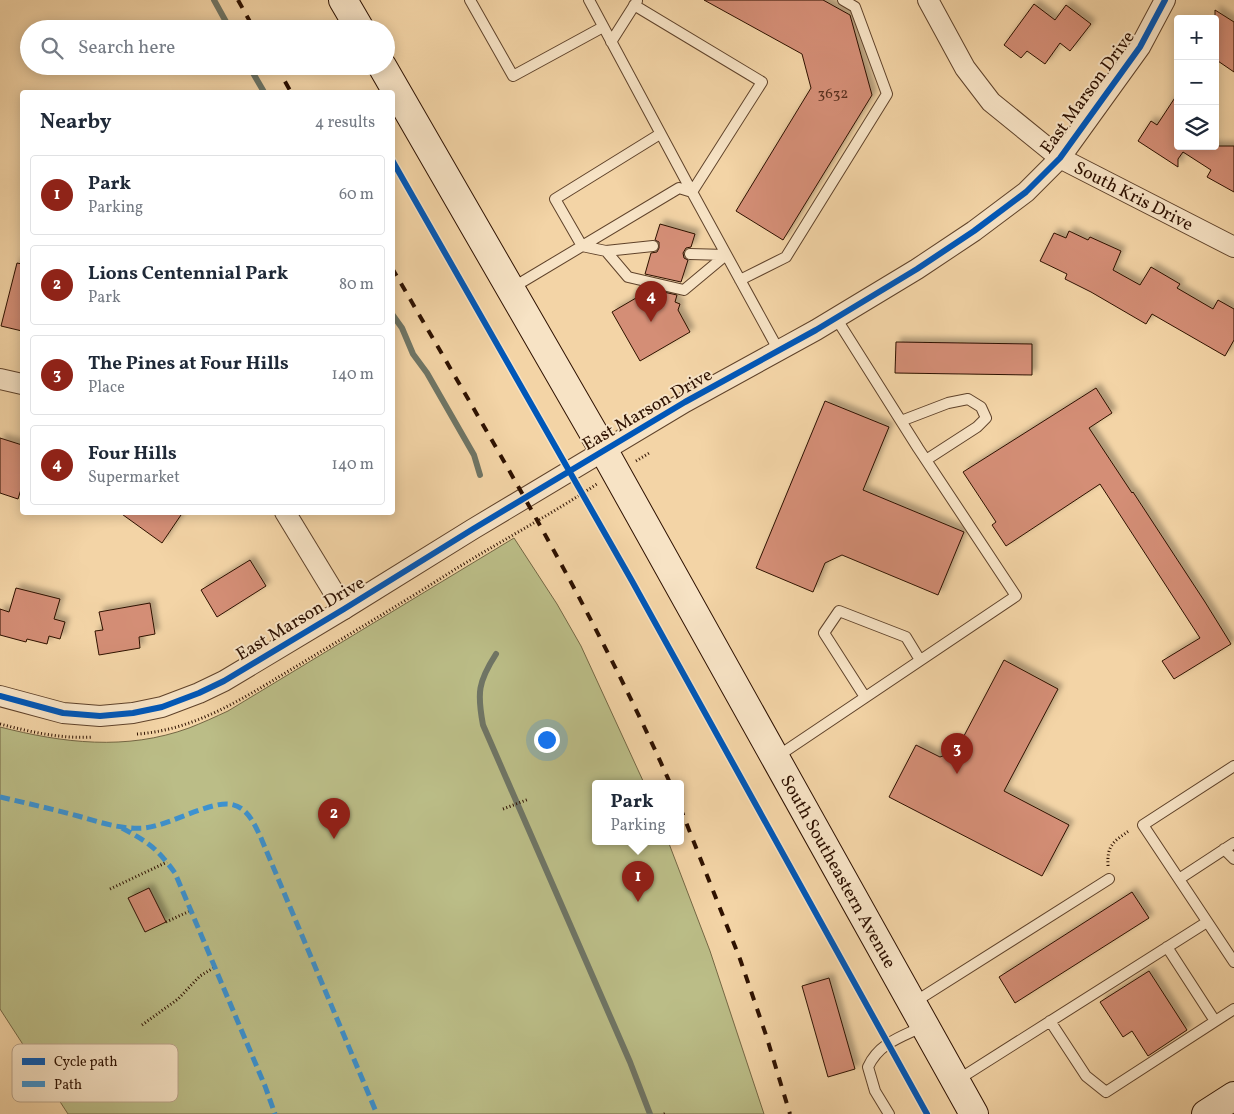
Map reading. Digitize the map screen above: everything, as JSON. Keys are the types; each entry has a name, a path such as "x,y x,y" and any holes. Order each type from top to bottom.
{"main road":[{"path":"343,0 355,20"},
{"name":"South Southeastern Avenue","path":"387,75 604,451 974,1114"}],"street":[{"name":"South Kris Drive","path":"928,0 965,68 991,102 1060,158 1234,248"},
{"name":"East Marson Drive","path":"0,696 64,713 100,716 133,713 162,707 199,693 224,681 685,402 836,318 917,269 1026,192 1060,158 1140,47 1164,0"},
{"path":"0,379 20,384"},
{"path":"287,515 344,609"}],"lane":[{"path":"470,0 513,76 603,27"},
{"path":"588,0 779,351"},
{"path":"740,280 786,257 887,94 855,7 843,0"},
{"path":"611,42 636,3 762,82 692,192"},
{"path":"653,246 606,251 582,246 555,199 660,134"},
{"path":"510,289 679,188 692,192"},
{"path":"606,251 628,277 684,290 726,255"},
{"path":"690,254 726,255"},
{"path":"775,758 1016,596 926,460 836,318"},
{"path":"901,421 948,403 968,399 981,406 986,418 977,427 926,460"},
{"path":"865,697 824,633 839,611 906,637 920,660"},
{"path":"1234,766 1143,825 1234,962"},
{"path":"1178,878 1234,843"},
{"path":"1224,849 1234,859"},
{"path":"889,1114 875,1091 868,1067 874,1054 888,1044 918,1015 1109,880"},
{"path":"956,1082 1207,922"},
{"path":"1167,947 1215,1021"},
{"path":"1050,1021 1086,1076 1106,1092 1234,1009"}],"path":[{"path":"570,472 587,503"},
{"path":"503,809 529,799"},
{"path":"1109,880 1108,852 1113,842 1130,830 1147,832"},
{"path":"110,889 167,862"},
{"path":"166,922 192,910"},
{"path":"142,1025 178,999 200,976 215,968"}],"green space":[{"path":"514,538 557,604 581,646 643,780 592,780 592,845 670,845 710,951 764,1114 68,1114 60,1102 178,1102 178,1044 23,1044 0,1009 0,727 47,737 94,742 118,742 142,740 165,735 189,728 228,711"}],"building":[{"path":"704,0 823,0 850,15 872,95 783,240 736,211 811,88 802,54"},
{"path":"1034,4 1055,20 1066,5 1091,24 1070,51 1060,43 1045,64 1027,51 1021,58 1004,45"},
{"path":"1215,10 1234,22 1234,72 1219,62 1219,15 1215,15"},
{"path":"1174,99 1174,150 1219,150 1219,146 1234,146 1234,192 1207,177 1211,170 1183,152 1178,159 1178,167 1138,141 1151,121 1157,125"},
{"path":"660,224 695,234 691,247 686,248 683,253 684,258 688,260 681,282 645,274 651,253 657,252 659,248 659,242 655,240"},
{"path":"1069,231 1088,240 1090,237 1121,251 1113,270 1140,285 1151,267 1180,284 1177,288 1213,309 1218,300 1234,309 1234,340 1225,356 1152,314 1146,324 1065,279 1067,274 1040,261 1054,233 1066,238"},
{"path":"17,263 20,264 20,331 1,326"},
{"path":"641,287 677,295 675,302 680,304 678,310 690,332 640,361 612,312 636,298"},
{"path":"896,342 1032,344 1032,375 895,373"},
{"path":"1096,388 1112,413 1089,428 1133,492 1231,644 1174,679 1162,661 1200,638 1100,484 1006,546 992,525 996,522 963,472"},
{"path":"825,401 889,427 863,490 964,532 938,595 842,555 825,563 813,592 756,568"},
{"path":"0,438 20,444 20,492 18,499 0,493"},
{"path":"123,515 181,515 162,543"},
{"path":"250,560 266,586 217,617 201,590"},
{"path":"16,588 60,599 54,619 65,622 60,639 49,636 47,644 27,639 26,642 0,635 0,609 9,612"},
{"path":"150,603 155,634 139,637 140,648 99,655 95,631 103,630 99,612"},
{"path":"1004,660 1058,689 1004,791 1069,825 1042,876 889,797 916,745 940,757 956,751"},
{"path":"149,888 166,922 145,932 128,898"},
{"path":"1132,892 1149,918 1015,1003 999,977"},
{"path":"1149,971 1187,1030 1148,1056 1132,1031 1123,1037 1100,1002"},
{"path":"829,978 855,1069 828,1077 802,986"}],"waterway":[{"path":"214,0 225,20"},
{"path":"254,75 263,90"},
{"path":"395,318 402,328 413,354 427,373 474,455 480,475"},
{"path":"496,654 482,680 480,704 483,725 630,1062 650,1114"}],"railway":[{"path":"238,0 249,20"},
{"path":"281,75 290,90"},
{"path":"395,273 502,458 573,586 607,651 669,780"},
{"path":"684,817 740,959 790,1114"}],"marked path":[{"path":"0,797 128,828 155,826 221,804 235,805 241,808 253,821 261,838 377,1114"},
{"path":"122,828 152,846 175,873 275,1114"}],"cycle path":[{"path":"0,696 63,713 100,716 133,713 162,707 199,693 224,681 685,402 816,330 917,269 974,231 1026,192 1060,158 1140,47 1165,0"},
{"path":"395,165 632,581 927,1114"}],"place":[{"name":"Four Hills","path":"651,322"},
{"name":"The Pines at Four Hills","path":"957,774"},
{"name":"Lions Centennial Park","path":"334,839"},
{"name":"Park","path":"638,902"}]}
